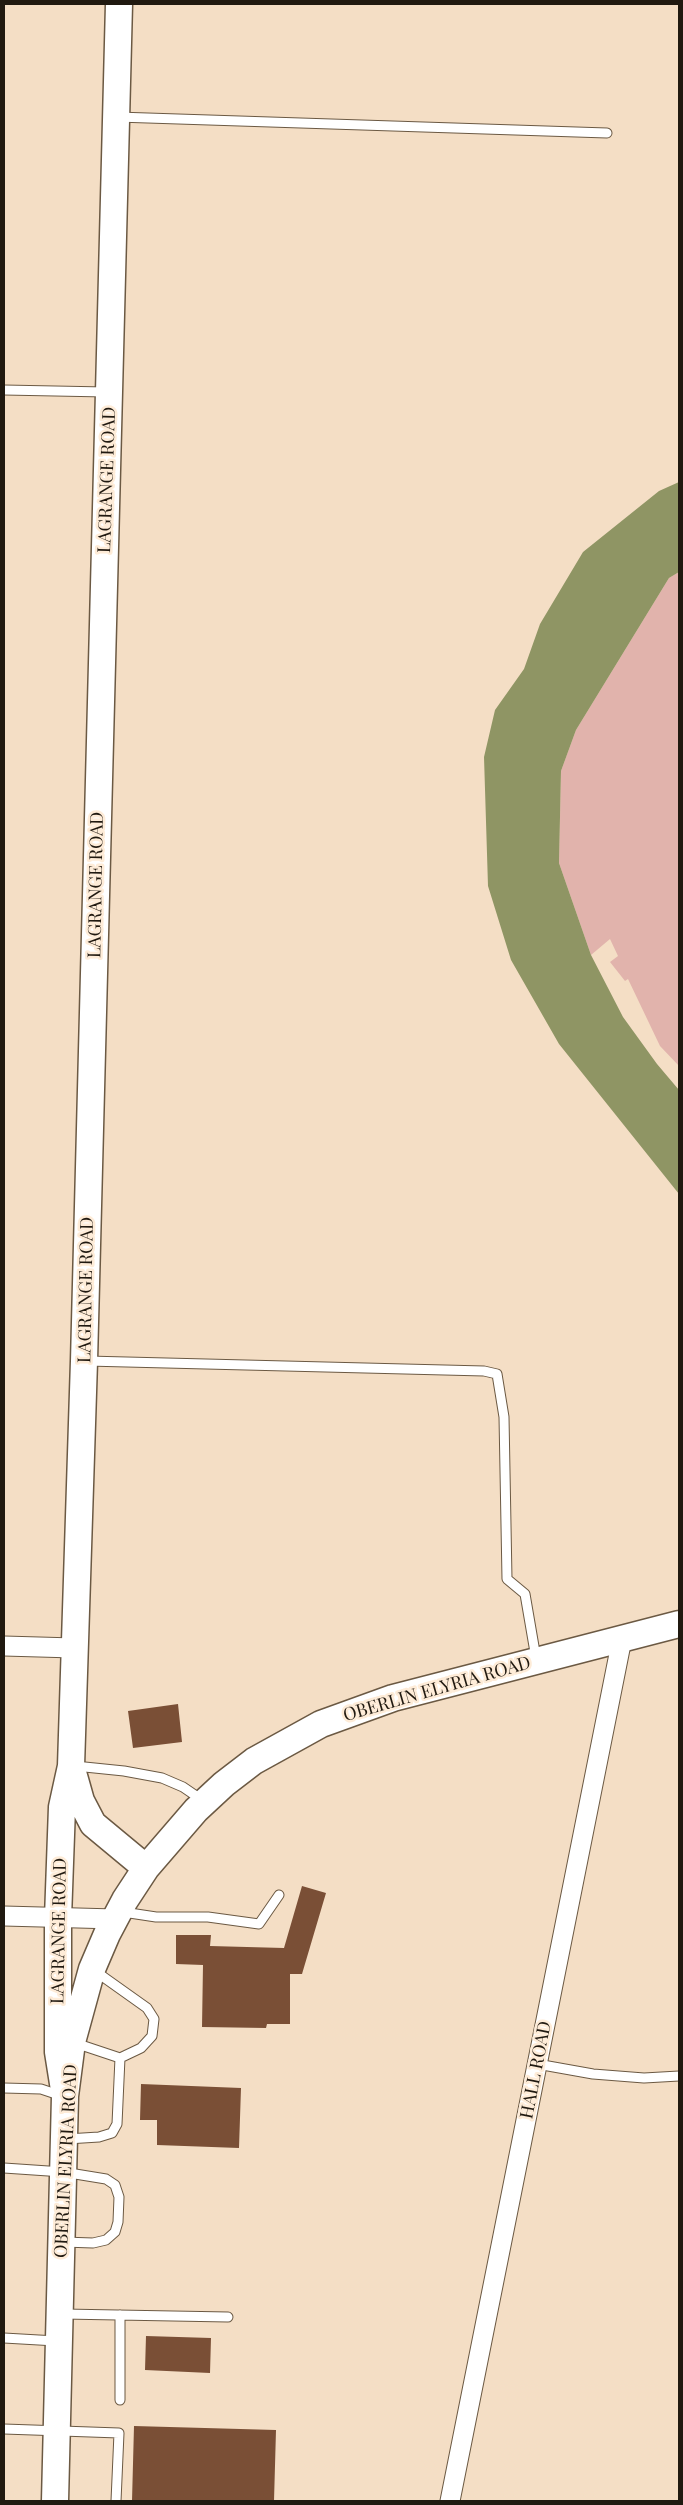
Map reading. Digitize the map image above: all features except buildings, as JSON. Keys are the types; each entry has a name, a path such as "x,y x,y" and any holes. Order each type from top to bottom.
{"main road":[{"name":"LAGRANGE ROAD","path":"65,2096 58,2052 58,1918 62,1807 71,1766 84,1361 119,4"},
{"name":"OBERLIN ELYRIA ROAD","path":"55,2501 65,2096 72,2042 92,1969 117,1915 146,1868 170,1838 204,1802 254,1761 321,1724 393,1698 679,1624"},
{"name":"LAGRANGE ROAD","path":"71,1766 81,1801 93,1824 146,1868"}],"street":[{"name":"HALL ROAD","path":"450,2501 622,1639"},
{"path":"4,1646 74,1648"},
{"path":"4,1916 58,1918 117,1915"}],"lane":[{"path":"117,117 606,133"},
{"path":"4,390 109,392"},
{"path":"84,1361 484,1371 497,1374 504,1417 507,1579 525,1594 536,1661"},
{"path":"71,1766 124,1770 162,1778 183,1787 204,1802"},
{"path":"117,1915 208,1917 259,1924 278,1895"},
{"path":"72,2042 120,2058 141,2048 152,2036 154,2019 147,2008 92,1969"},
{"path":"64,2139 99,2137 112,2133 117,2124 120,2058"},
{"path":"537,2064 593,2074 636,2077 679,2076"},
{"path":"4,2088 41,2089 65,2096"},
{"path":"4,2168 63,2172 106,2179 115,2185 119,2197 118,2222 115,2232 106,2240 93,2243 62,2242"},
{"path":"60,2314 228,2317"},
{"path":"120,2315 120,2400"},
{"path":"4,2338 59,2341"},
{"path":"4,2429 119,2433 116,2501"}],"shaded area":[{"path":"679,482 679,572 669,578 576,730 561,771 559,863 591,955 623,1017 657,1064 679,1090 679,1194 559,1044 511,960 488,886 484,757 495,710 524,669 540,624 583,552 659,491"},
{"path":"679,572 679,1066 660,1046 628,979 625,981 610,962 618,956 610,939 591,955 559,863 561,771 576,730 669,578"}]}
